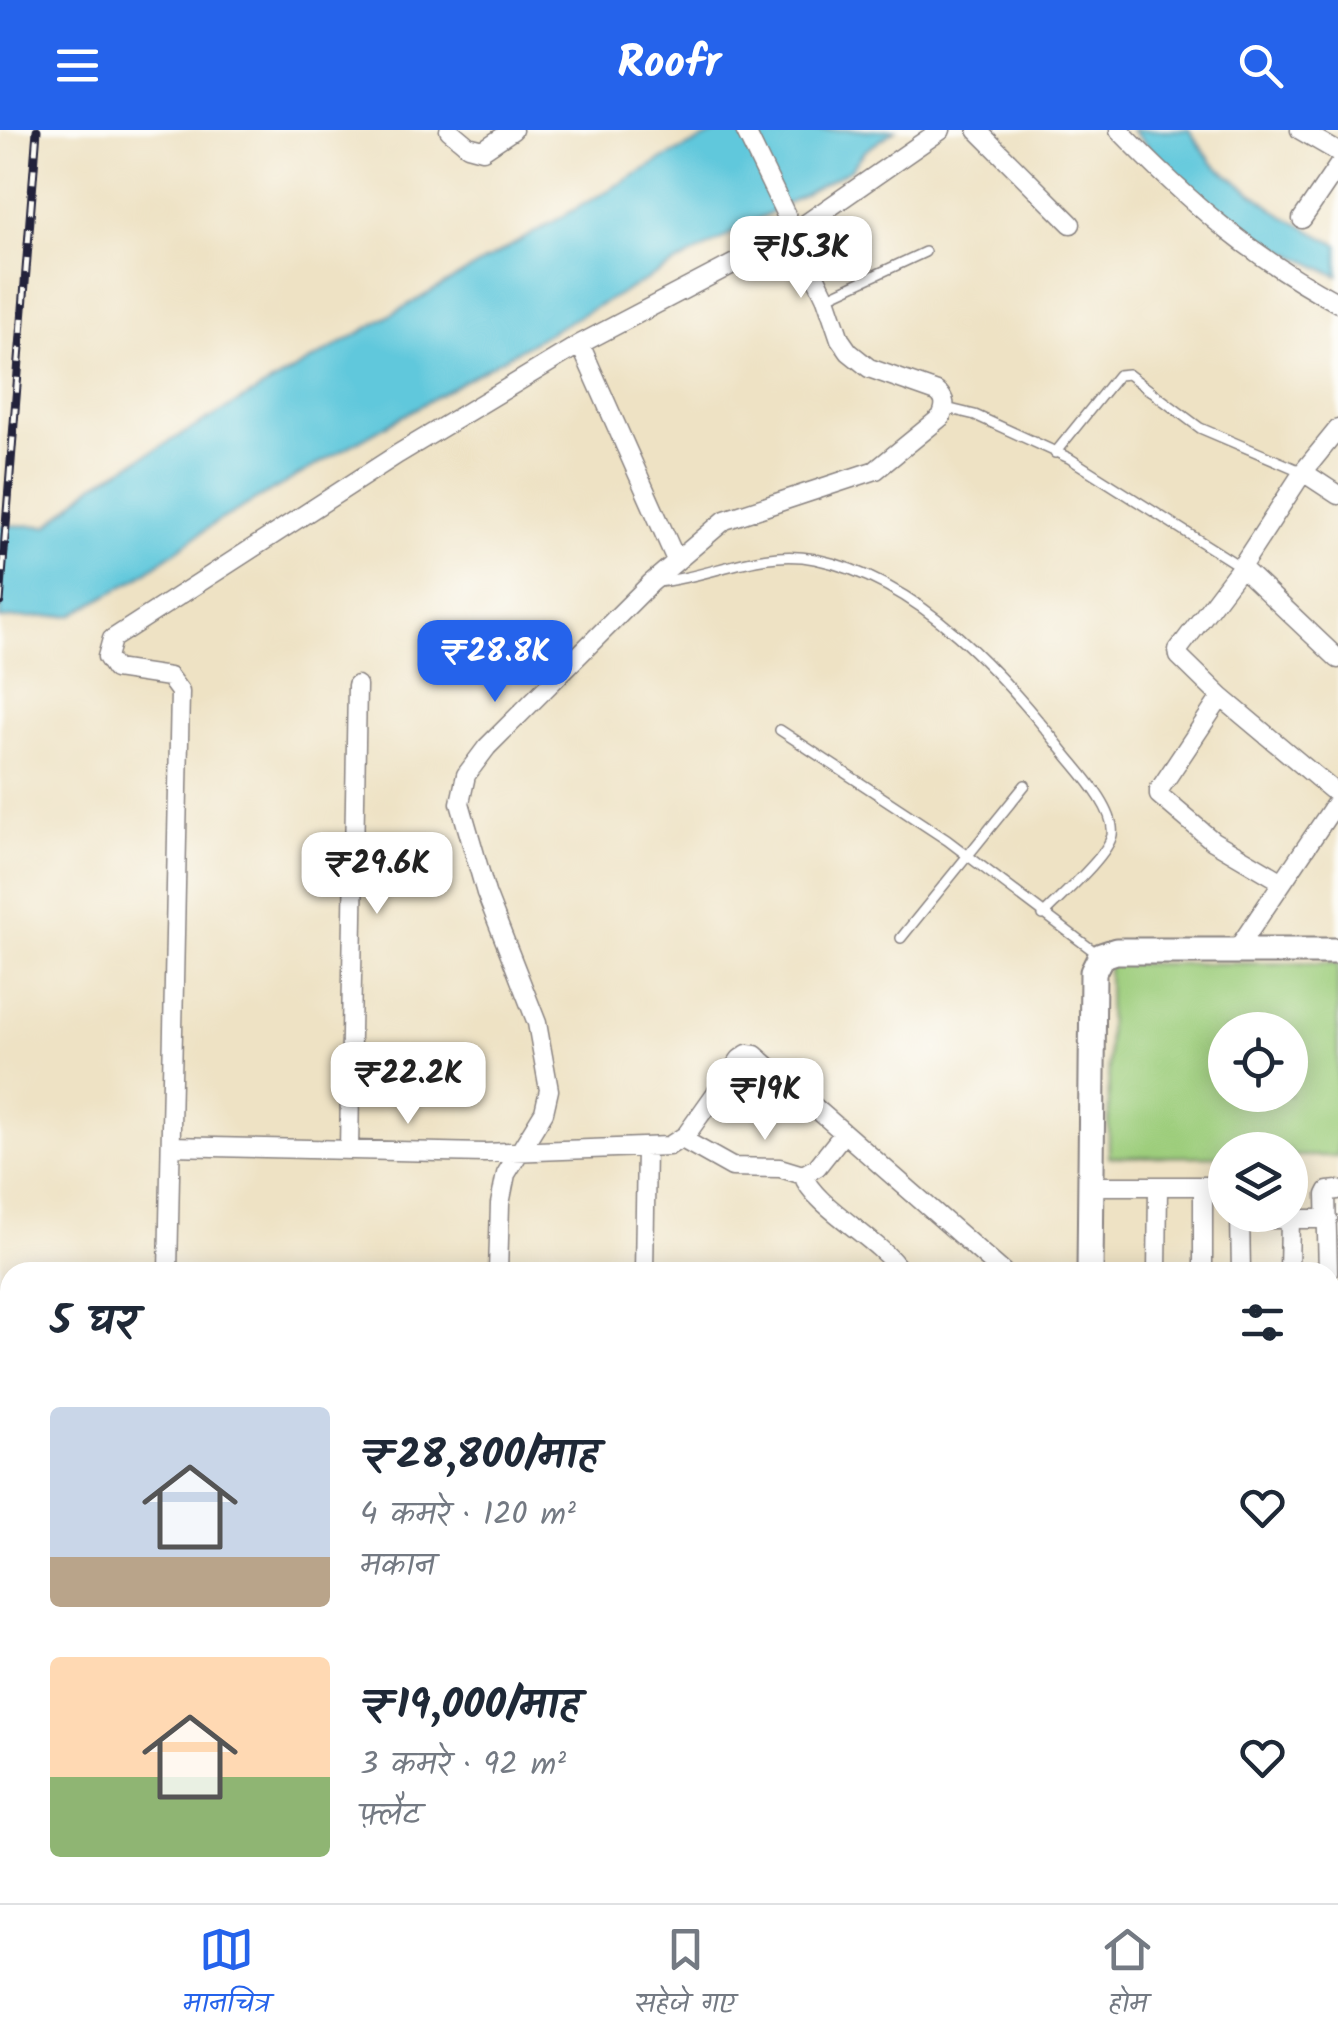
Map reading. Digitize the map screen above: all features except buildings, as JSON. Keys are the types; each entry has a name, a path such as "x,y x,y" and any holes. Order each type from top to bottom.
{"street":[{"path":"449,130 468,146 483,150 513,130"},
{"path":"499,1262 503,1188 513,1159 544,1112 549,1090 537,1022 486,893 460,803 466,775 487,746 650,583 729,518 876,470 942,417 946,408 943,397 936,392 869,368 848,352 744,130"},
{"path":"168,1262 180,692 169,677 115,669 107,657 112,639 398,454 580,344 793,230 940,130"},
{"path":"977,130 1071,224"},
{"path":"1119,130 1212,222 1291,278 1338,303"},
{"path":"1300,130 1338,152"},
{"path":"1302,219 1338,166"},
{"path":"580,344 676,560"},
{"path":"1236,951 1338,798 1220,697 1179,656 1178,650 1241,567 1303,472 1338,429"},
{"path":"1303,472 1338,495"},
{"path":"1241,567 1338,659"},
{"path":"349,1149 357,685"},
{"path":"1220,697 1159,795 1214,841 1281,881"},
{"path":"1090,1262 1093,972 1101,956 1116,951 1338,951"},
{"path":"170,1146 484,1153 669,1146 682,1139 748,1054 755,1055 992,1262"},
{"path":"804,1175 817,1167 844,1133"},
{"path":"682,1139 732,1166 780,1168 804,1175 812,1190 895,1262"},
{"path":"644,1262 646,1148"},
{"path":"1092,1186 1208,1187"},
{"path":"1158,1187 1158,1262"},
{"path":"1202,1262 1203,1187"},
{"path":"1328,1262 1326,1196 1328,1191 1338,1190"},
{"path":"1308,1218 1328,1219"},
{"path":"1240,1232 1241,1262"},
{"path":"1289,1262 1290,1232"}],"lane":[{"path":"826,298 925,252"},
{"path":"1055,453 1118,374 1128,374 1200,428 1303,472"},
{"path":"946,408 975,415 1055,453 1241,567"},
{"path":"650,583 749,560 778,556 813,558 861,574 969,643 1016,690 1086,779 1112,821 1112,836 1103,852 1043,915"},
{"path":"780,730 970,856 1101,956"},
{"path":"901,938 1025,785"}],"green space":[{"path":"1338,963 1338,1156 1308,1156 1308,1132 1208,1132 1208,1156 1109,1157 1108,964"}],"water":[{"path":"722,130 895,130 865,151 851,169 555,329 215,523 138,578 72,615 0,619 0,525 48,526 94,485 661,160"},
{"path":"1132,130 1189,130 1213,164 1283,216 1338,245 1338,276 1249,234 1191,192"}],"railway":[{"path":"0,602 37,130"}]}
